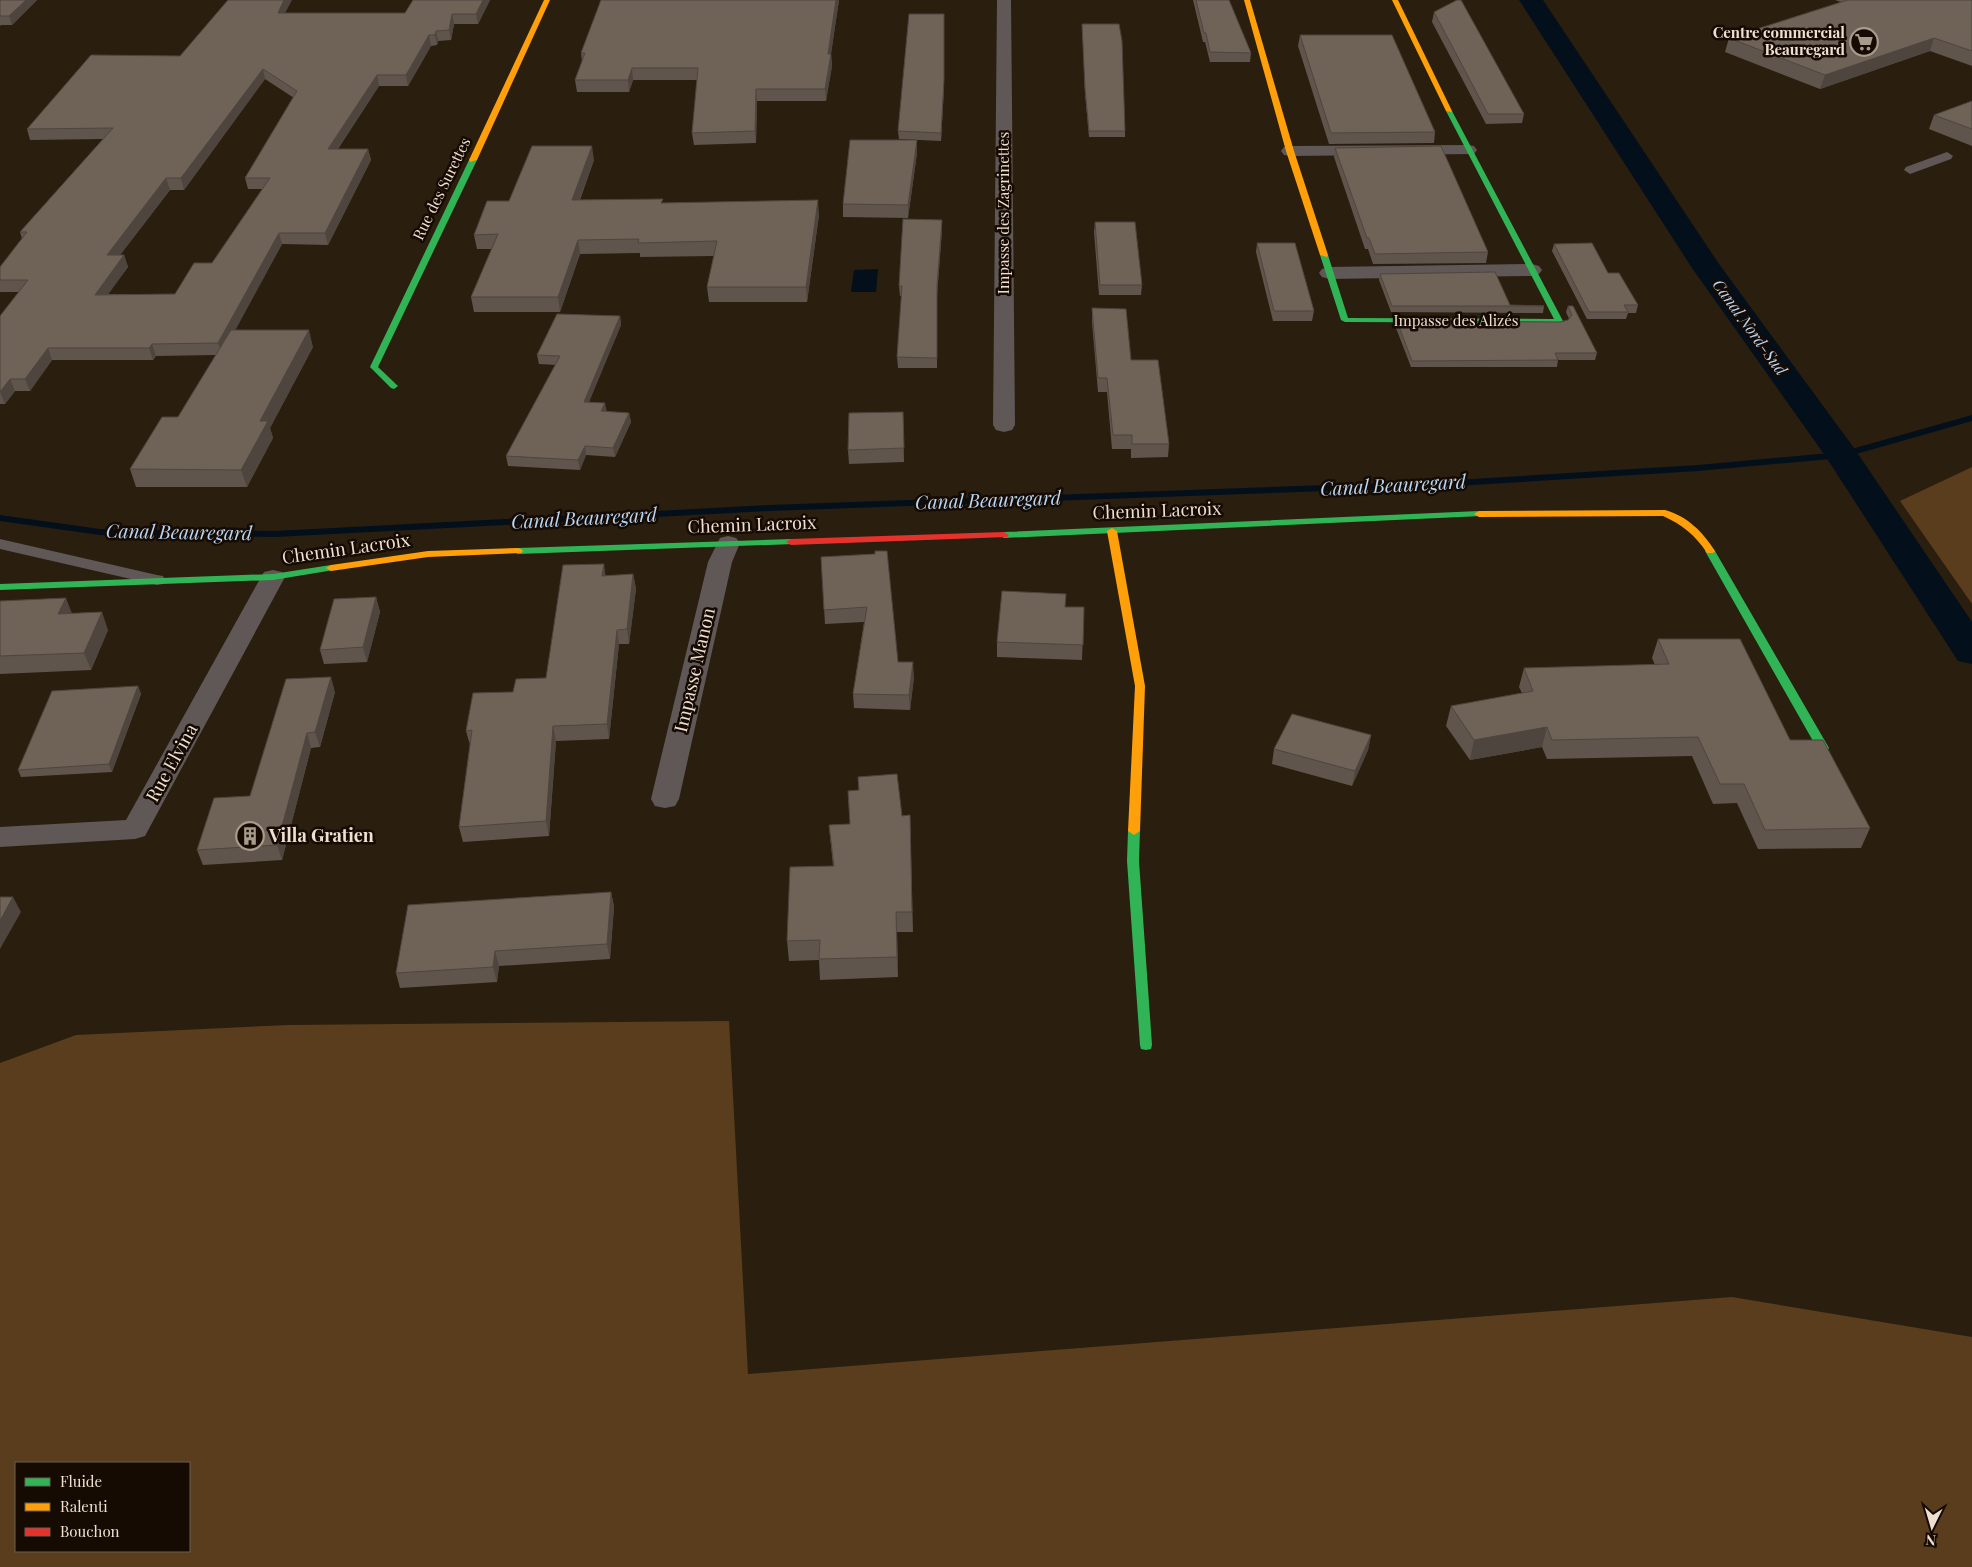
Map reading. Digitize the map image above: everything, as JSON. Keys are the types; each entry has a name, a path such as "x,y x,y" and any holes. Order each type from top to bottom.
{"street":[{"name":"Rue des Surettes","path":"394,386 374,367 524,55 548,0"},
{"name":"Impasse des Zagrinettes","path":"1004,0 1004,425"},
{"name":"Impasse des Alizés","path":"1247,0 1290,151 1345,320 1559,321 1468,150 1395,0"},
{"path":"1290,151 1468,150"},
{"path":"1329,273 1532,270"},
{"name":"Chemin Lacroix","path":"0,587 273,577 428,554 1112,531 1507,513 1665,513 1685,522 1702,537 1823,748"},
{"path":"1112,531 1140,686 1133,861 1146,1045"},
{"name":"Impasse Manon","path":"665,799 720,562 728,543"},
{"name":"Rue Elvina","path":"0,837 135,829 273,577"}],"lane":[{"path":"1910,170 1947,156"},
{"path":"0,544 157,580"}],"shaded area":[{"path":"1972,467 1972,604 1900,501"},
{"path":"729,1021 748,1374 1732,1297 1972,1337 1972,1567 0,1567 0,1063 76,1035 288,1025"}],"water":[{"path":"878,269 876,292 851,292 854,270"}],"building":[{"path":"0,0 26,0 9,16 0,16"},
{"path":"228,0 284,0 278,13 405,13 413,0 483,0 476,14 452,14 449,30 436,31 435,35 429,35 406,75 377,75 328,149 368,149 325,233 279,233 218,343 152,344 149,348 48,348 25,379 10,379 0,392 0,316 28,280 0,280 0,267 27,232 20,232 113,128 27,129 91,55 180,56","holes":["263,69 297,91 245,178 270,178 212,263 194,263 175,294 95,295 124,255 107,255 166,178 181,178"]},
{"path":"601,0 836,0 828,54 831,54 825,89 756,89 755,131 692,133 698,68 632,68 628,80 575,80 585,53 581,53"},
{"path":"1196,0 1229,0 1251,53 1210,52"},
{"path":"1457,0 1461,0 1524,114 1488,114 1434,12"},
{"name":"Centre commercial Beauregard","path":"1848,0 1972,0 1972,51 1934,38 1825,75 1729,38"},
{"path":"909,14 944,14 944,79 941,133 898,131"},
{"path":"1082,24 1119,24 1122,41 1125,131 1089,131"},
{"path":"1300,35 1392,35 1435,132 1331,133"},
{"path":"1972,101 1972,129 1934,115"},
{"path":"850,140 917,140 908,205 843,204"},
{"path":"532,146 592,146 572,200 663,199 661,203 818,200 806,287 707,287 717,241 638,243 639,239 578,240 558,297 471,297 498,234 474,235 487,201 509,201"},
{"path":"1441,146 1488,252 1375,254 1369,238 1367,238 1335,148"},
{"path":"903,219 942,220 937,286 937,358 897,357 902,286 899,286"},
{"path":"1095,222 1135,222 1142,285 1100,285"},
{"path":"1257,243 1295,243 1314,311 1274,311"},
{"path":"1592,243 1608,273 1619,273 1638,305 1624,305 1628,312 1589,312 1554,244"},
{"path":"1495,272 1510,305 1544,306 1392,306 1380,274"},
{"path":"1568,306 1573,306 1597,353 1555,353 1558,360 1412,361 1397,321 1560,322 1568,320 1572,315"},
{"path":"1092,308 1126,309 1131,360 1158,360 1169,444 1132,444 1132,435 1113,435 1107,378 1098,378"},
{"path":"557,314 620,316 584,402 605,403 601,411 629,413 613,448 585,446 578,460 506,456 560,356 537,355"},
{"path":"231,330 309,330 260,421 268,421 241,470 130,469 162,417 178,417"},
{"path":"903,412 904,448 848,450 849,413"},
{"path":"875,551 887,551 898,662 913,662 909,695 853,694 867,607 824,610 821,557 875,554"},
{"path":"604,564 602,576 633,574 627,629 617,630 607,724 553,726 546,821 459,827 472,730 466,731 473,693 513,692 516,679 546,678 563,565"},
{"path":"1002,591 1066,594 1065,607 1084,607 1083,645 997,642"},
{"path":"376,597 363,647 320,650 334,599"},
{"path":"66,598 58,614 102,612 84,653 0,656 0,601"},
{"path":"1658,639 1740,639 1790,740 1823,740 1870,828 1765,830 1744,784 1720,784 1698,737 1552,740 1547,727 1474,740 1451,706 1533,691 1524,668 1669,664"},
{"path":"331,677 315,732 307,733 277,845 197,850 214,798 250,796 286,679"},
{"path":"138,686 109,764 18,770 52,691"},
{"path":"1292,714 1371,735 1355,771 1274,749"},
{"path":"897,774 902,816 910,815 912,912 896,912 897,957 819,959 820,940 787,941 790,867 834,866 829,825 850,824 848,791 859,790 858,777"},
{"path":"611,892 607,944 495,951 493,967 396,973 408,905"},
{"path":"0,897 13,897 0,921"}],"waterway":[{"name":"Canal Nord-Sud","path":"1531,0 1707,268 1842,455 1972,652"},
{"name":"Canal Beauregard","path":"0,518 100,532 275,534 770,508 1440,484 1698,468 1842,455 1972,418"}],"traffic: fast":[{"path":"1324,255 1345,320 1559,321 1449,111"},
{"path":"394,386 374,367 473,160"},
{"path":"1004,535 1479,514"},
{"path":"518,551 791,542"},
{"path":"1710,551 1823,748"},
{"path":"0,587 273,577 331,568"},
{"path":"1134,831 1133,861 1146,1045"}],"traffic: slow":[{"path":"473,160 547,0"},
{"path":"1247,0 1290,151 1324,255"},
{"path":"1395,0 1449,111"},
{"path":"1479,514 1665,513 1691,528 1710,551"},
{"path":"1112,531 1140,686 1134,831"},
{"path":"331,568 428,554 518,551"}],"traffic: jam":[{"path":"791,542 1004,535"}],"place":[{"name":"Centre commercial Beauregard","path":"1864,42"},
{"name":"Villa Gratien","path":"250,836"}]}
